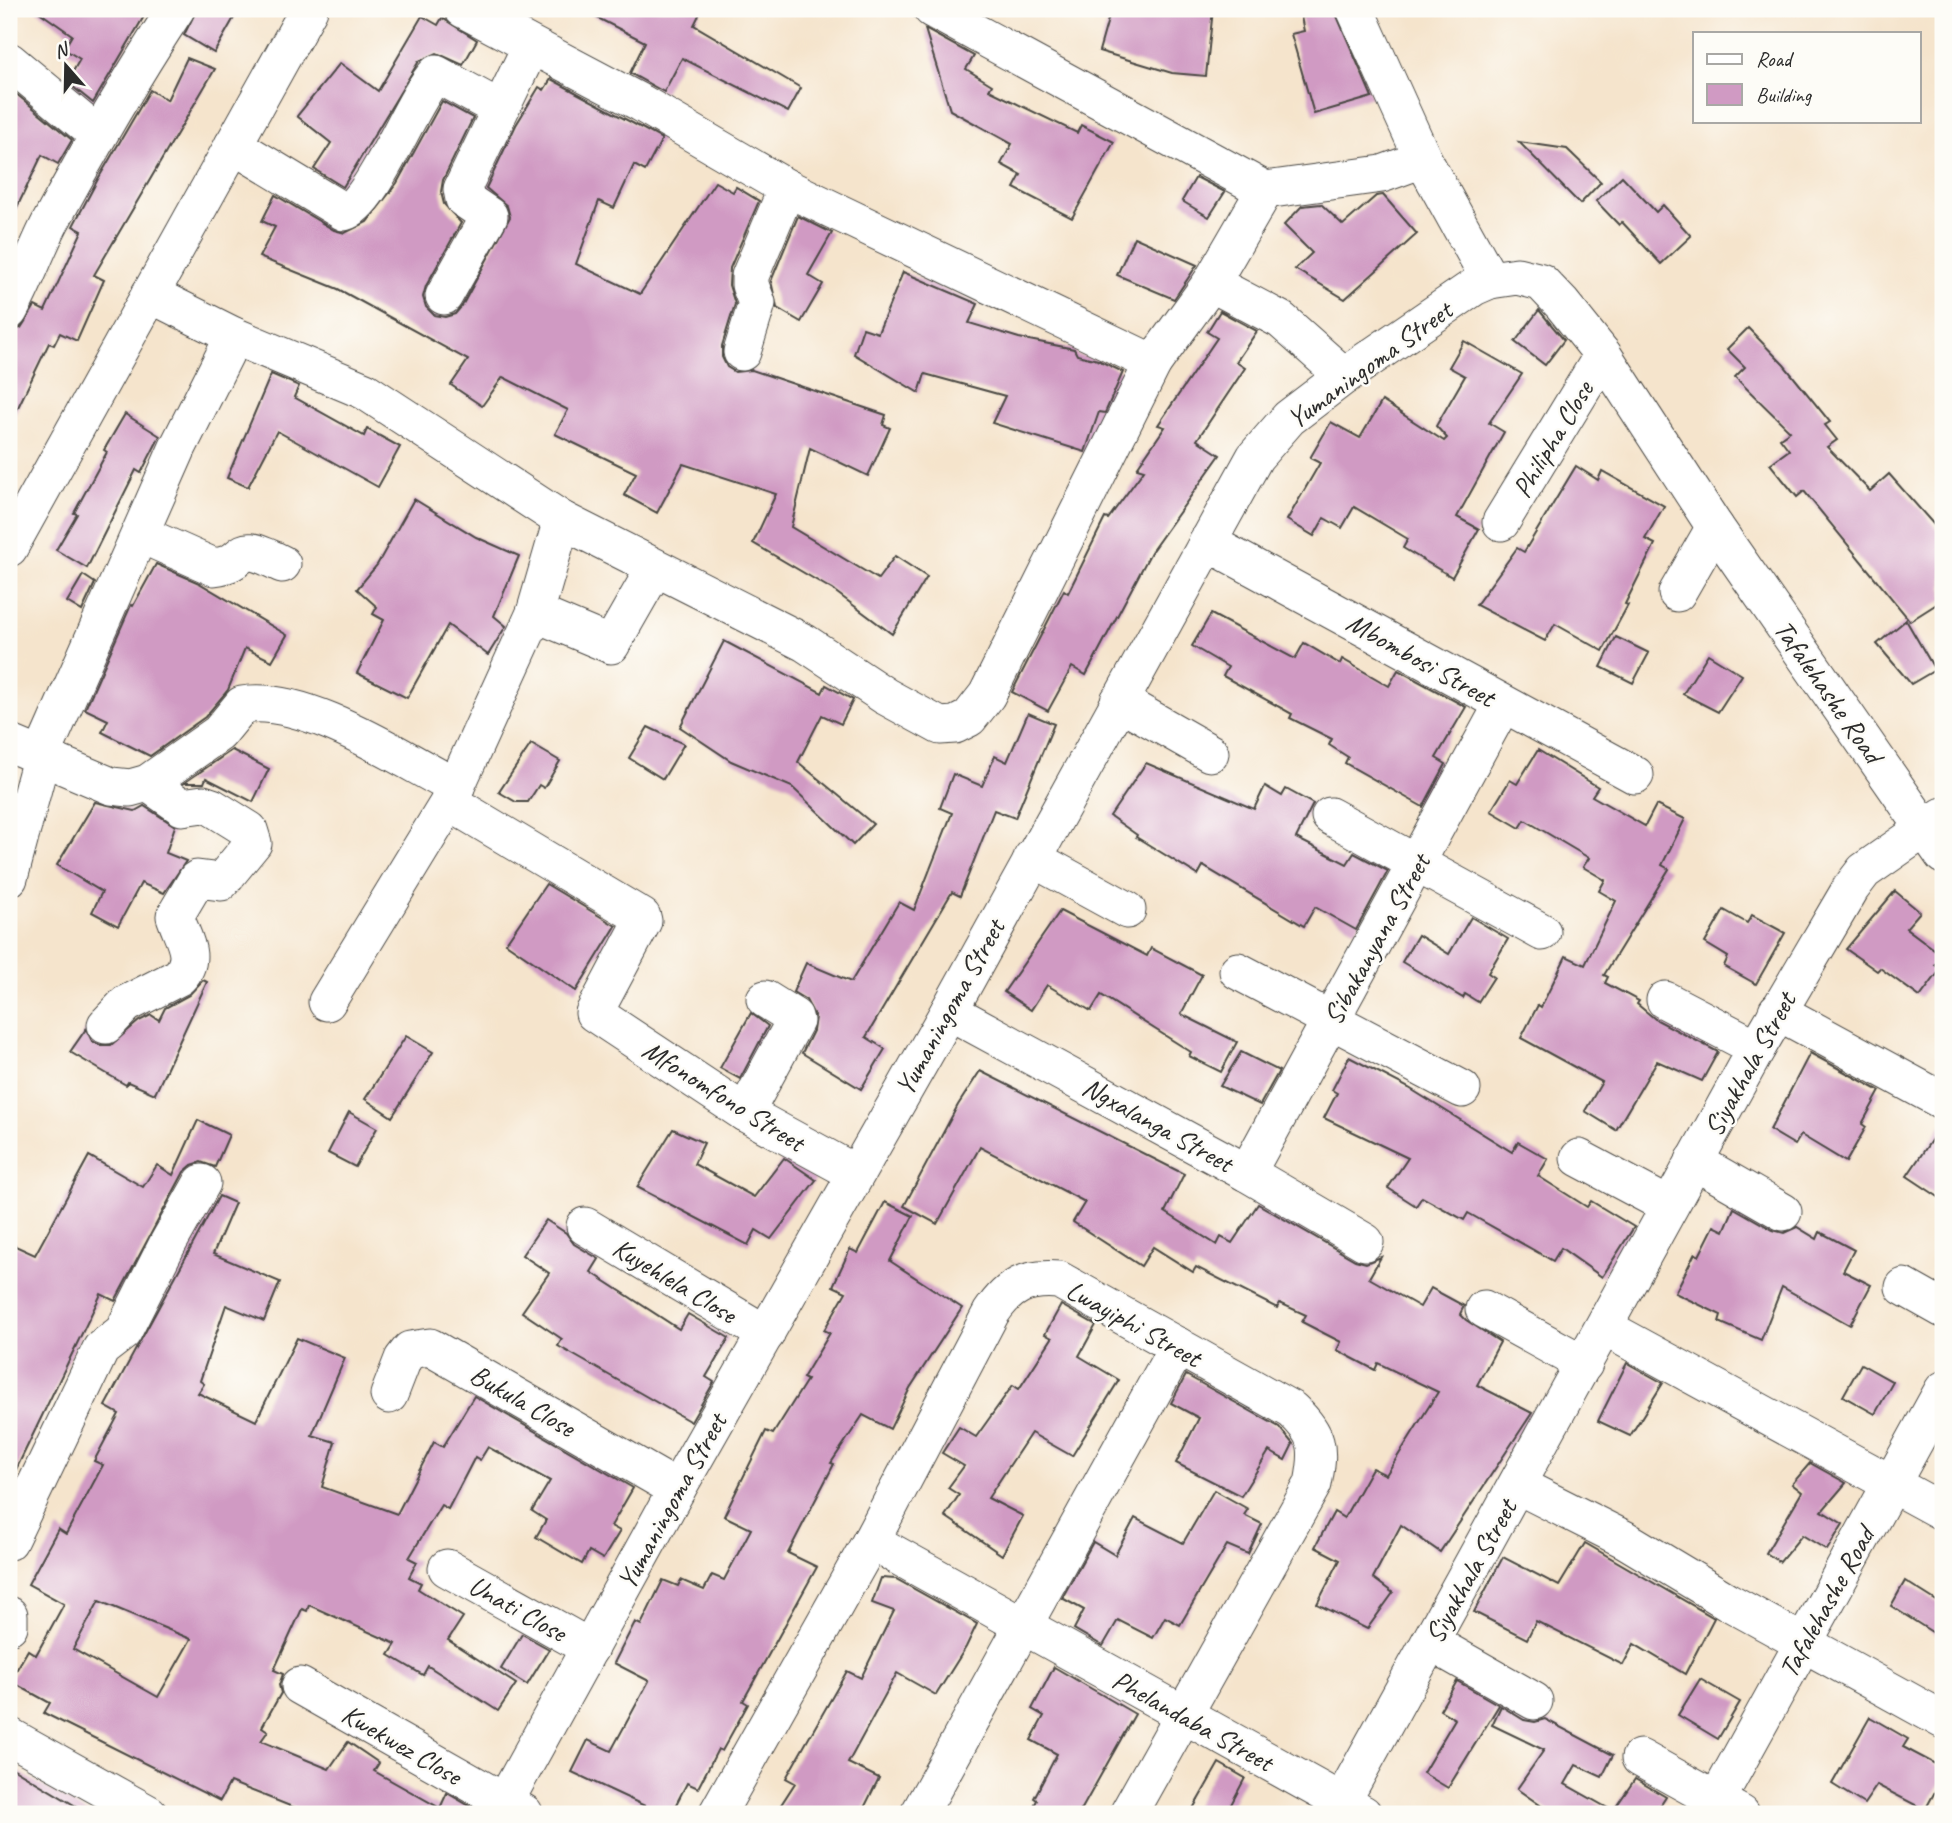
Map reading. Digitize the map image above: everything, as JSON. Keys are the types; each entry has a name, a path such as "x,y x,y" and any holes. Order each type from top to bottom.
{"street":[{"path":"9,311 18,276 48,228 98,135 176,9"},
{"path":"9,548 309,9"},
{"path":"463,9 640,103 787,188 1153,363"},
{"path":"932,9 1265,190 1382,174 1423,159"},
{"path":"1355,9 1423,159 1490,280"},
{"path":"444,296 487,223 486,213 464,200 461,188 531,46"},
{"path":"9,61 98,135"},
{"path":"233,145 344,212 355,206 372,181 436,74 500,109"},
{"path":"742,352 757,303 750,285 750,276 787,188"},
{"path":"150,294 234,336 365,391 562,520 805,643 885,695 940,726 969,718 987,695 1153,363 1211,283 1265,190"},
{"name":"Tafalehashe Road","path":"1490,280 1517,276 1541,282 1602,355 1715,527 1937,833"},
{"name":"Yumaningoma Street","path":"509,1810 590,1647 677,1489 949,1011 1255,457 1289,418 1344,376 1474,287 1490,280"},
{"path":"1211,283 1281,320 1344,376"},
{"path":"9,877 25,749 140,534 178,447 234,336"},
{"name":"Philipha Close","path":"1501,522 1602,355"},
{"path":"327,1002 453,795 535,613 562,520"},
{"path":"1677,593 1715,527"},
{"path":"140,534 214,568 225,566 246,550 254,550 282,564"},
{"name":"Mbombosi Street","path":"1207,542 1635,775"},
{"path":"535,613 604,645 611,645 656,568"},
{"path":"1119,701 1210,753"},
{"path":"25,749 111,786 130,788 148,783 219,733 242,705 260,702 323,718 453,795"},
{"name":"Sibakanyana Street","path":"1247,1173 1503,704"},
{"path":"106,1025 117,1010 179,977 187,969 190,958 176,916 192,884 197,879 221,881 253,843 249,830 212,807 203,804 182,807 148,783"},
{"name":"Mfonomfono Street","path":"453,795 642,917 643,921 594,1013 744,1113 855,1173"},
{"path":"1330,816 1542,932"},
{"name":"Siyakhala Street","path":"1347,1810 1430,1642 1777,1011 1864,871 1937,833"},
{"path":"1032,858 1127,910"},
{"path":"1238,971 1462,1088"},
{"path":"744,1113 796,1021 765,999"},
{"path":"1665,1000 1757,1048"},
{"name":"Ngxalanga Street","path":"949,1011 1247,1173 1365,1242"},
{"path":"1777,1011 1943,1101"},
{"path":"1579,1158 1669,1206"},
{"path":"1694,1161 1783,1212"},
{"path":"9,1541 101,1349 123,1332 202,1183"},
{"name":"Kuyehlela Close","path":"585,1226 766,1334"},
{"name":"Lwayiphi Street","path":"717,1814 871,1541 991,1314 1004,1295 1018,1284 1038,1278 1059,1280 1292,1410 1316,1437 1318,1462 1313,1484 1128,1814"},
{"path":"1904,1287 1943,1309"},
{"path":"1484,1309 1584,1364"},
{"path":"1604,1327 1943,1512"},
{"path":"919,1814 1178,1346"},
{"name":"Bukula Close","path":"389,1395 403,1359 410,1350 430,1347 677,1489"},
{"name":"Tafalehashe Road","path":"1722,1810 1804,1643 1943,1390"},
{"path":"1517,1486 1624,1539 1727,1601 1943,1720"},
{"name":"Phelandaba Street","path":"871,1541 1184,1715 1347,1810"},
{"name":"Unati Close","path":"447,1568 590,1647"},
{"path":"9,1615 9,1626"},
{"path":"1430,1642 1534,1701"},
{"name":"Kwekwez Close","path":"300,1686 509,1810"},
{"path":"9,1736 149,1814"},
{"path":"1640,1758 1722,1810"}],"building":[{"path":"35,9 151,9 146,13 93,103 67,82 80,59 64,49 72,35"},
{"path":"197,9 239,9 214,53 184,35"},
{"path":"580,9 702,9 694,25 801,88 788,112 682,58 664,92 630,73 645,42"},
{"path":"1111,9 1213,9 1206,76 1172,73 1099,51"},
{"path":"1334,9 1372,97 1314,114 1291,34 1304,31 1301,17"},
{"path":"422,16 438,25 442,18 477,40 463,65 437,53 419,61 343,187 314,169 331,143 297,116 340,63 378,91"},
{"path":"925,29 974,56 966,69 992,85 989,90 1077,133 1081,125 1114,142 1072,218 1014,188 1021,175 1001,164 1012,144 950,110"},
{"path":"187,58 215,69 94,275 104,280 77,341 60,333 54,345 49,343 9,426 9,332 21,328 35,306 45,311 82,231 73,226 98,179 150,90 167,100"},
{"path":"551,79 662,139 645,171 634,165 614,208 599,201 576,264 640,294 715,182 733,192 736,187 759,201 730,268 729,285 735,304 722,346 722,357 727,367 735,372 752,370 886,415 883,425 890,428 868,476 810,448 791,527 878,579 895,556 927,577 892,634 833,590 753,543 776,494 683,464 657,513 624,495 636,473 555,434 568,410 503,377 482,406 451,385 468,360 338,289 259,257 275,227 262,221 275,195 334,230 345,233 367,222 397,183 442,101 473,118 443,180 441,192 444,204 461,223 426,286 423,297 426,307 434,315 445,317 455,314 462,306 510,217 507,206 486,188 516,125 539,87 544,90"},
{"path":"9,88 72,140 58,164 42,155 9,224"},
{"path":"1519,142 1567,149 1601,182 1580,204"},
{"path":"1622,176 1656,212 1663,205 1691,236 1661,264 1622,222 1619,225 1596,201"},
{"path":"1196,177 1225,192 1209,217 1182,201"},
{"path":"1383,195 1417,234 1345,299 1295,269 1312,253 1284,225 1302,206 1321,204 1343,225 1376,196"},
{"path":"798,216 832,233 808,275 823,284 801,322 777,308 771,281"},
{"path":"1134,237 1197,265 1174,299 1117,275"},
{"path":"903,272 978,304 969,323 1019,338 1074,349 1077,355 1098,360 1123,372 1105,413 1099,412 1085,452 992,423 1005,396 925,374 919,393 854,354 863,328 878,333"},
{"path":"1539,310 1564,340 1545,365 1515,342"},
{"path":"1220,311 1257,331 1236,362 1245,368 1197,440 1220,455 1151,552 1086,675 1072,667 1048,711 1012,692 1064,590 1068,593 1105,518 1108,519 1144,470 1137,468 1165,427 1158,425 1217,338 1207,332"},
{"path":"1748,328 1784,365 1830,422 1825,425 1837,440 1827,447 1870,491 1889,474 1943,535 1943,600 1910,621 1804,491 1797,497 1770,464 1789,450 1780,438 1790,431 1735,377 1745,367 1727,349"},
{"path":"1464,341 1522,374 1489,423 1504,432 1457,517 1479,529 1452,577 1403,548 1408,539 1354,507 1342,528 1324,518 1314,536 1287,520 1320,463 1310,458 1331,422 1360,438 1382,401 1444,441 1447,438 1436,426 1465,376 1449,367"},
{"path":"271,374 299,386 294,397 364,436 367,429 400,447 378,487 277,431 248,487 227,478"},
{"path":"125,414 160,436 141,473 136,470 87,568 56,550 107,452 104,450"},
{"path":"1576,466 1598,480 1602,471 1664,506 1645,539 1655,544 1625,604 1628,605 1603,651 1555,624 1545,641 1476,605 1517,548 1524,552"},
{"path":"414,499 476,537 519,556 494,616 506,626 488,655 448,625 407,698 357,673 384,620 373,614 377,607 357,589 377,565"},
{"path":"156,564 199,583 287,635 272,661 245,648 228,690 205,717 150,756 102,732 108,720 85,709 131,605 133,606"},
{"path":"83,575 95,583 82,611 67,602"},
{"path":"1211,614 1295,659 1304,643 1340,664 1342,659 1389,686 1398,670 1466,707 1436,758 1446,764 1423,807 1345,763 1348,757 1329,745 1332,739 1290,718 1292,714 1223,676 1228,667 1192,646"},
{"path":"1906,620 1935,670 1911,684 1877,644"},
{"path":"1616,637 1649,653 1633,683 1601,667"},
{"path":"724,641 822,693 826,685 853,700 841,724 822,715 798,762 873,824 853,845 792,787 731,761 680,727"},
{"path":"1708,654 1742,675 1718,712 1683,694"},
{"path":"1028,713 1054,724 1015,818 994,810 960,896 952,892 866,1037 885,1049 861,1089 802,1053 813,1031 815,1017 806,1000 793,992 806,963 851,982 899,902 914,910 952,813 940,808 953,774 982,786 995,756 1007,762"},
{"path":"648,727 684,744 663,779 629,758"},
{"path":"531,744 560,761 544,788 539,785 528,802 516,802 499,792"},
{"path":"232,750 269,769 253,802 206,778 204,783 184,783"},
{"path":"1538,750 1598,787 1592,796 1645,826 1656,805 1685,819 1662,865 1669,869 1604,975 1608,977 1605,983 1639,1001 1637,1004 1655,1019 1718,1052 1702,1081 1657,1061 1616,1130 1585,1111 1602,1082 1521,1038 1538,1005 1541,1007 1566,956 1585,965 1616,901 1599,891 1605,880 1583,867 1589,858 1525,820 1520,828 1491,811 1510,780 1517,784"},
{"path":"1146,763 1254,809 1265,786 1282,796 1286,789 1313,804 1296,838 1347,864 1354,853 1388,871 1356,930 1315,907 1304,926 1203,866 1198,875 1136,837 1137,835 1110,816"},
{"path":"95,802 135,811 144,806 175,826 166,853 186,861 164,893 141,883 118,926 92,912 102,892 57,865"},
{"path":"546,884 616,926 576,991 506,943"},
{"path":"1895,891 1920,912 1906,928 1942,955 1935,965 1941,969 1920,997 1880,968 1877,971 1846,949"},
{"path":"1724,910 1747,923 1752,915 1785,933 1756,984 1724,966 1728,957 1705,943"},
{"path":"1060,911 1147,956 1151,948 1202,975 1181,1014 1237,1042 1221,1072 1189,1056 1191,1052 1101,995 1091,1011 1047,985 1031,1010 1004,992"},
{"path":"1471,917 1508,939 1488,973 1494,977 1478,1002 1465,994 1463,998 1402,962 1418,935 1449,954"},
{"path":"203,980 207,982 155,1094 128,1082 126,1085 70,1052 86,1029 92,1041 100,1045 111,1045 139,1021 151,1015 159,1020 165,1008 189,995"},
{"path":"751,1013 768,1026 740,1079 720,1068"},
{"path":"406,1036 433,1052 392,1117 365,1099"},
{"path":"1241,1052 1279,1071 1260,1105 1220,1086"},
{"path":"1810,1053 1880,1091 1862,1124 1866,1127 1846,1162 1801,1135 1795,1145 1770,1130"},
{"path":"1349,1057 1409,1088 1512,1152 1518,1142 1548,1159 1538,1176 1587,1207 1591,1201 1634,1227 1602,1277 1561,1248 1553,1261 1468,1213 1464,1220 1422,1197 1416,1206 1388,1188 1408,1158 1324,1118 1337,1093 1332,1090"},
{"path":"980,1071 1184,1174 1165,1212 1217,1245 1221,1237 1232,1243 1258,1204 1355,1260 1366,1263 1381,1257 1369,1278 1420,1307 1431,1288 1464,1306 1460,1314 1466,1320 1500,1342 1477,1385 1532,1413 1440,1552 1401,1525 1373,1578 1393,1593 1367,1629 1317,1604 1340,1560 1315,1547 1334,1512 1344,1518 1372,1468 1386,1475 1438,1392 1378,1363 1375,1370 1337,1350 1341,1342 1302,1322 1306,1315 1280,1303 1277,1308 1196,1267 1193,1272 1153,1247 1141,1266 1073,1222 1085,1202 980,1147 937,1224 904,1206 958,1105"},
{"path":"349,1112 377,1128 355,1167 328,1153"},
{"path":"198,1120 229,1135 215,1167 201,1162 184,1172 115,1301 101,1294 9,1484 9,1243 35,1255 89,1156 143,1187 157,1165 173,1175"},
{"path":"1943,1123 1943,1200 1907,1176"},
{"path":"673,1129 704,1143 694,1164 754,1197 784,1158 816,1180 771,1239 756,1230 748,1245 637,1187"},
{"path":"219,1196 235,1203 213,1254 280,1282 264,1321 226,1305 200,1381 204,1384 198,1393 256,1421 297,1338 345,1358 312,1435 335,1442 322,1487 397,1514 434,1442 443,1447 474,1396 633,1488 611,1526 620,1531 603,1559 589,1551 582,1564 536,1537 546,1520 532,1511 550,1481 488,1447 480,1460 475,1457 448,1509 441,1505 409,1558 417,1562 409,1577 421,1583 418,1589 463,1617 448,1640 516,1684 498,1711 428,1666 423,1675 389,1655 396,1644 309,1605 307,1611 302,1609 274,1670 283,1674 279,1685 281,1693 262,1727 268,1731 261,1741 329,1769 348,1742 379,1763 374,1771 440,1808 447,1793 478,1811 477,1814 310,1814 230,1782 220,1801 44,1713 50,1703 10,1681 28,1650 36,1655 64,1604 28,1584 58,1529 66,1534 103,1465 94,1461 119,1414 105,1406","holes":["99,1601 191,1639 158,1697 73,1649"]},
{"path":"885,1202 913,1216 890,1261 962,1308 910,1388 890,1429 863,1415 831,1463 834,1464 788,1553 817,1567 743,1701 748,1704 722,1751 718,1749 698,1788 687,1783 671,1814 662,1814 572,1772 588,1740 611,1751 649,1681 614,1663 635,1622 641,1625 663,1580 678,1586 681,1580 704,1590 712,1575 724,1580 751,1529 724,1516 766,1431 773,1434 807,1380 803,1378 830,1333 824,1330 846,1292 833,1286 850,1249 858,1253"},
{"path":"1734,1208 1773,1230 1784,1233 1797,1227 1817,1239 1820,1232 1854,1250 1843,1271 1871,1285 1850,1325 1782,1287 1761,1340 1719,1322 1721,1315 1675,1293 1695,1253 1699,1256 1714,1226 1724,1231"},
{"path":"546,1220 566,1233 574,1244 599,1259 591,1272 679,1329 688,1314 729,1338 706,1377 714,1382 691,1422 558,1346 562,1339 522,1312 549,1273 522,1255"},
{"path":"1061,1305 1096,1325 1079,1356 1119,1380 1072,1456 1031,1433 988,1498 1023,1516 1002,1555 945,1516 959,1495 948,1488 964,1466 942,1453 959,1427 976,1437 1013,1385 1019,1389 1052,1338 1045,1334"},
{"path":"1627,1363 1663,1383 1630,1436 1598,1421"},
{"path":"1861,1364 1893,1382 1875,1414 1843,1396"},
{"path":"1186,1375 1279,1427 1293,1444 1285,1460 1269,1451 1241,1496 1176,1463 1199,1418 1171,1403"},
{"path":"1810,1463 1846,1483 1822,1511 1843,1524 1827,1550 1802,1535 1780,1562 1766,1553 1802,1492 1792,1484"},
{"path":"1214,1490 1248,1509 1244,1515 1262,1524 1248,1554 1227,1545 1180,1625 1165,1617 1153,1638 1118,1620 1103,1646 1074,1629 1084,1610 1062,1598 1093,1542 1115,1555 1135,1518 1183,1543"},
{"path":"1585,1543 1714,1618 1685,1674 1634,1644 1623,1665 1536,1621 1527,1639 1474,1612 1503,1557 1559,1586"},
{"path":"881,1578 896,1579 977,1624 936,1695 897,1673 848,1763 879,1778 861,1814 775,1814 795,1783 786,1778 847,1671 861,1678 894,1611 872,1603"},
{"path":"1905,1581 1943,1605 1943,1639 1891,1606"},
{"path":"522,1634 549,1649 527,1685 501,1669"},
{"path":"1054,1667 1135,1714 1079,1814 1030,1814 1037,1800 1034,1798 1057,1754 1031,1740 1044,1716 1032,1709"},
{"path":"1700,1679 1740,1702 1718,1739 1678,1715"},
{"path":"1457,1681 1499,1705 1448,1788 1423,1773 1455,1719 1440,1710"},
{"path":"1501,1706 1524,1720 1535,1722 1545,1719 1613,1755 1602,1777 1576,1765 1565,1784 1613,1811 1635,1779 1666,1797 1655,1814 1553,1814 1517,1789 1544,1750 1492,1725"},
{"path":"1870,1717 1908,1739 1903,1747 1943,1768 1943,1777 1925,1810 1877,1785 1864,1804 1832,1784"},
{"path":"1219,1763 1245,1778 1226,1814 1190,1814"},
{"path":"9,1766 89,1814 9,1814"}]}
